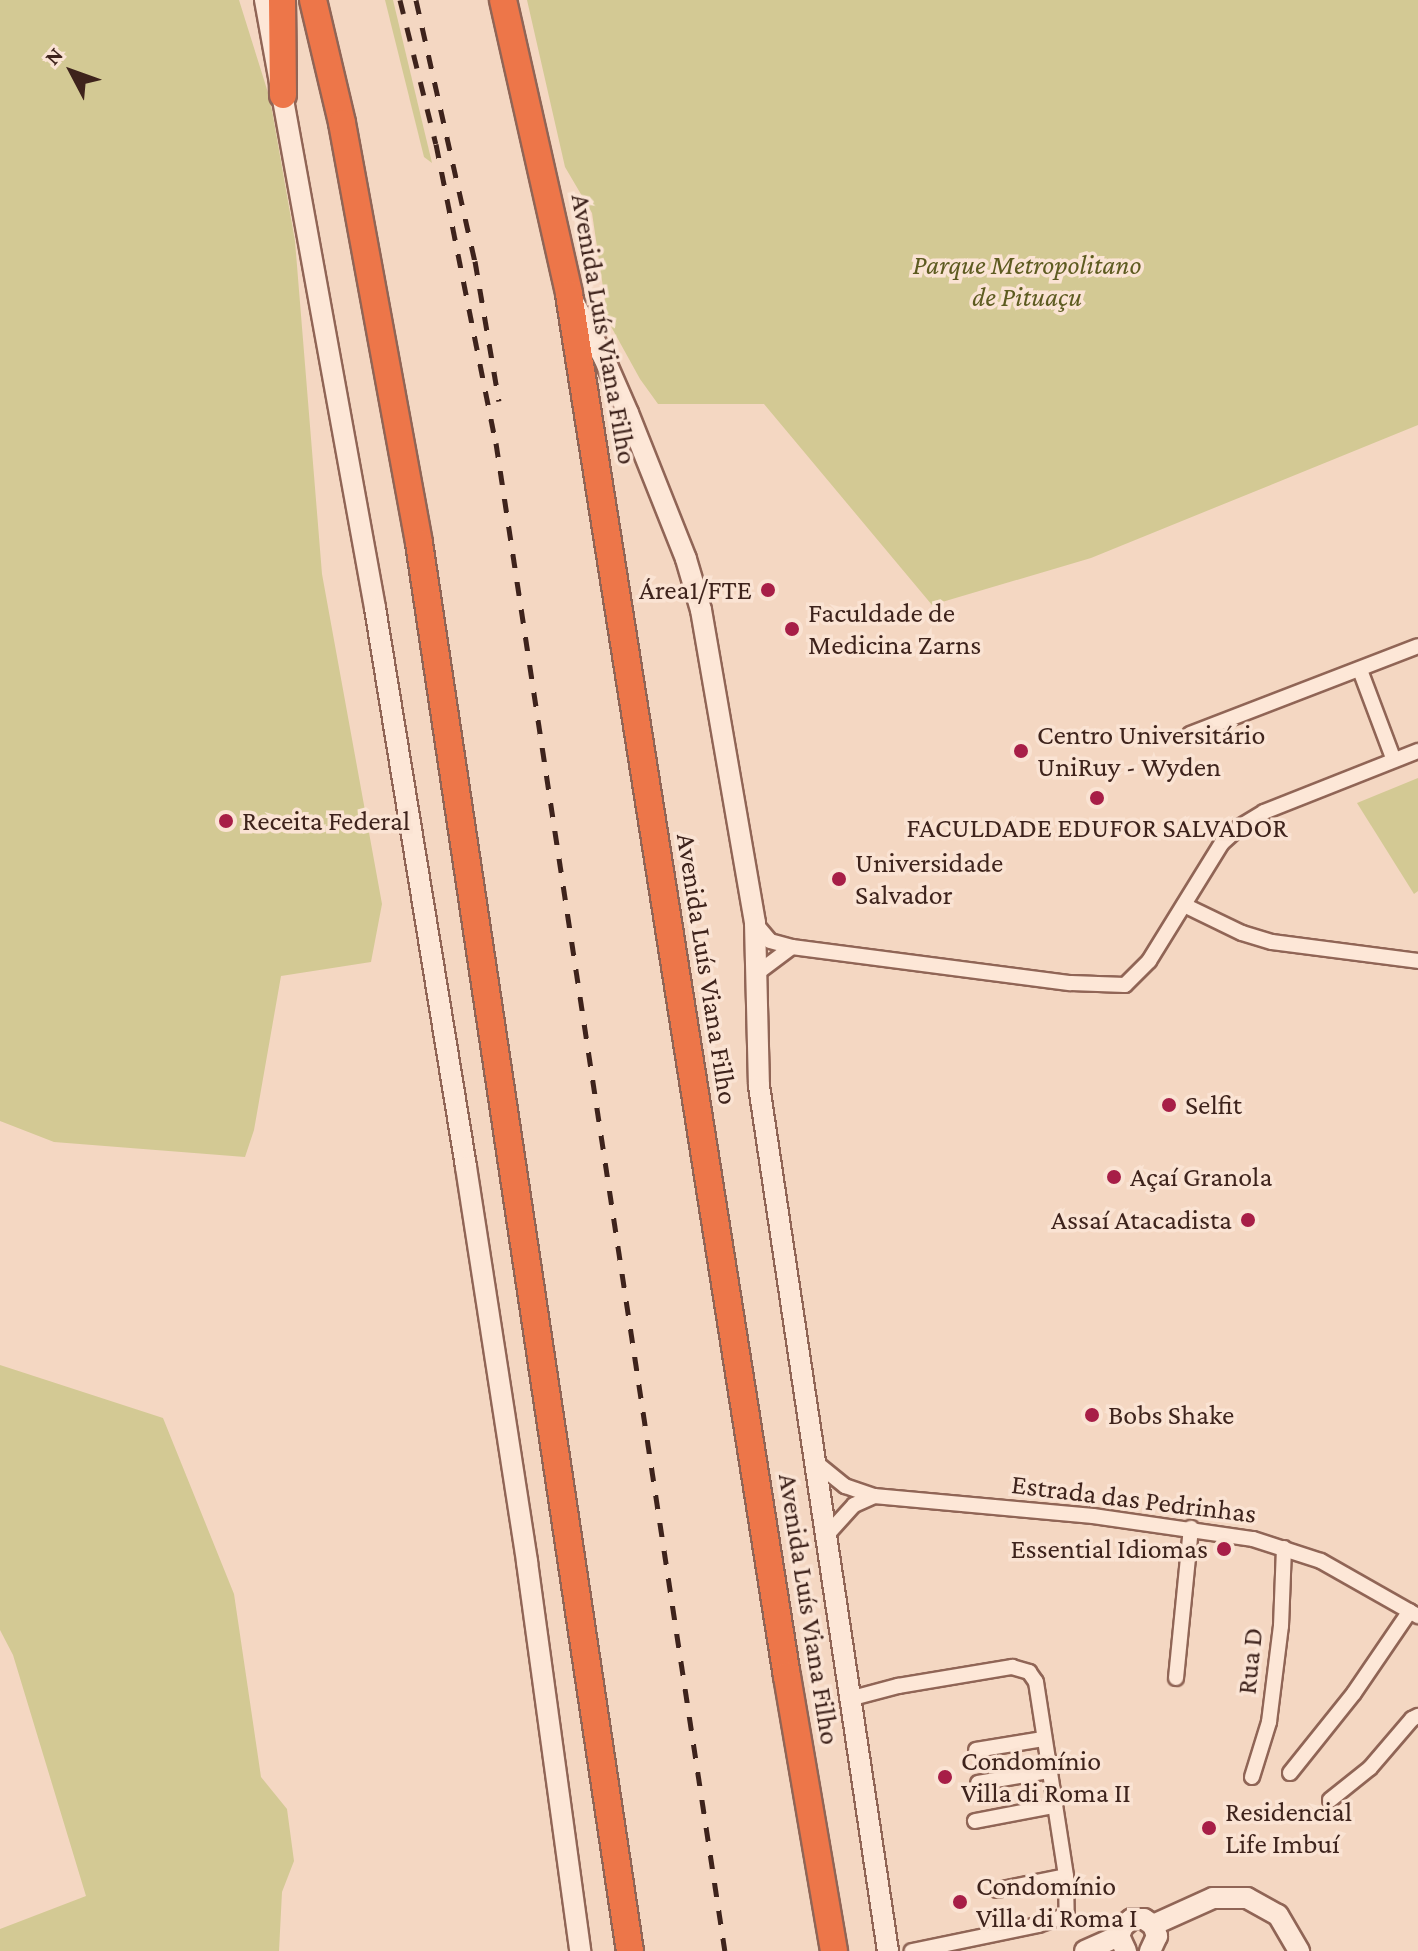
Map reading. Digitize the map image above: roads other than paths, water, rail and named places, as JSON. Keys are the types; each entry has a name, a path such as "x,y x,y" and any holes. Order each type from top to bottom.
{"highway":[{"path":"282,0 283,95"},
{"path":"313,0 342,123 419,543 630,1951"},
{"name":"Avenida Luís Viana Filho","path":"503,0 569,294 784,1661 834,1951"}],"main road":[{"path":"265,0 369,577 464,1152 529,1577 578,1948"},
{"name":"Avenida Luís Viana Filho","path":"569,294 604,358 628,413 696,587 755,923 759,1086 888,1951"},
{"path":"1090,1949 1122,1945 1123,1926 1132,1919 1144,1919 1154,1938 1175,1915 1213,1898 1247,1898 1278,1915 1299,1951"}],"street":[{"path":"1190,734 1418,646"},
{"path":"1360,670 1393,758"},
{"path":"755,923 770,941 792,947 1118,987 1141,972 1222,843 1241,826 1264,812 1393,758 1418,751"},
{"path":"1184,905 1242,933 1272,942 1418,961"},
{"path":"756,974 792,947"},
{"name":"Estrada das Pedrinhas","path":"814,1461 845,1486 874,1496 1191,1528 1284,1548 1335,1568 1414,1614"},
{"path":"825,1537 854,1505 874,1496"},
{"path":"1176,1678 1191,1528"},
{"name":"Rua D","path":"1252,1777 1271,1709 1281,1626 1284,1548"},
{"path":"1290,1773 1414,1614"},
{"path":"849,1699 992,1669 1022,1668 1033,1675 1036,1682 1066,1876 1069,1904 1063,1919 912,1951"},
{"path":"1330,1800 1370,1768 1418,1716"},
{"path":"976,1750 1043,1739"},
{"path":"978,1783 1048,1771"},
{"path":"975,1821 1053,1806"},
{"path":"997,1890 1066,1876"}],"railway":[{"path":"400,0 436,144 496,443 725,1951"},
{"path":"416,0 475,261 499,401"}],"place":[{"name":"Área1/FTE","path":"768,590"},
{"name":"Faculdade de Medicina Zarns","path":"792,629"},
{"name":"Centro Universitário UniRuy - Wyden","path":"1021,751"},
{"name":"FACULDADE EDUFOR SALVADOR","path":"1097,798"},
{"name":"Receita Federal","path":"226,821"},
{"name":"Universidade Salvador","path":"839,879"},
{"name":"Selfit","path":"1169,1105"},
{"name":"Açaí Granola","path":"1114,1177"},
{"name":"Assaí Atacadista","path":"1248,1220"},
{"name":"Bobs Shake","path":"1092,1415"},
{"name":"Essential Idiomas","path":"1224,1549"},
{"name":"Condomínio Villa di Roma II","path":"945,1777"},
{"name":"Residencial Life Imbuí","path":"1209,1828"},
{"name":"Condomínio Villa di Roma I","path":"960,1902"}],"park label":[{"name":"Parque Metropolitano de Pituaçu","path":"1027,281"}]}
